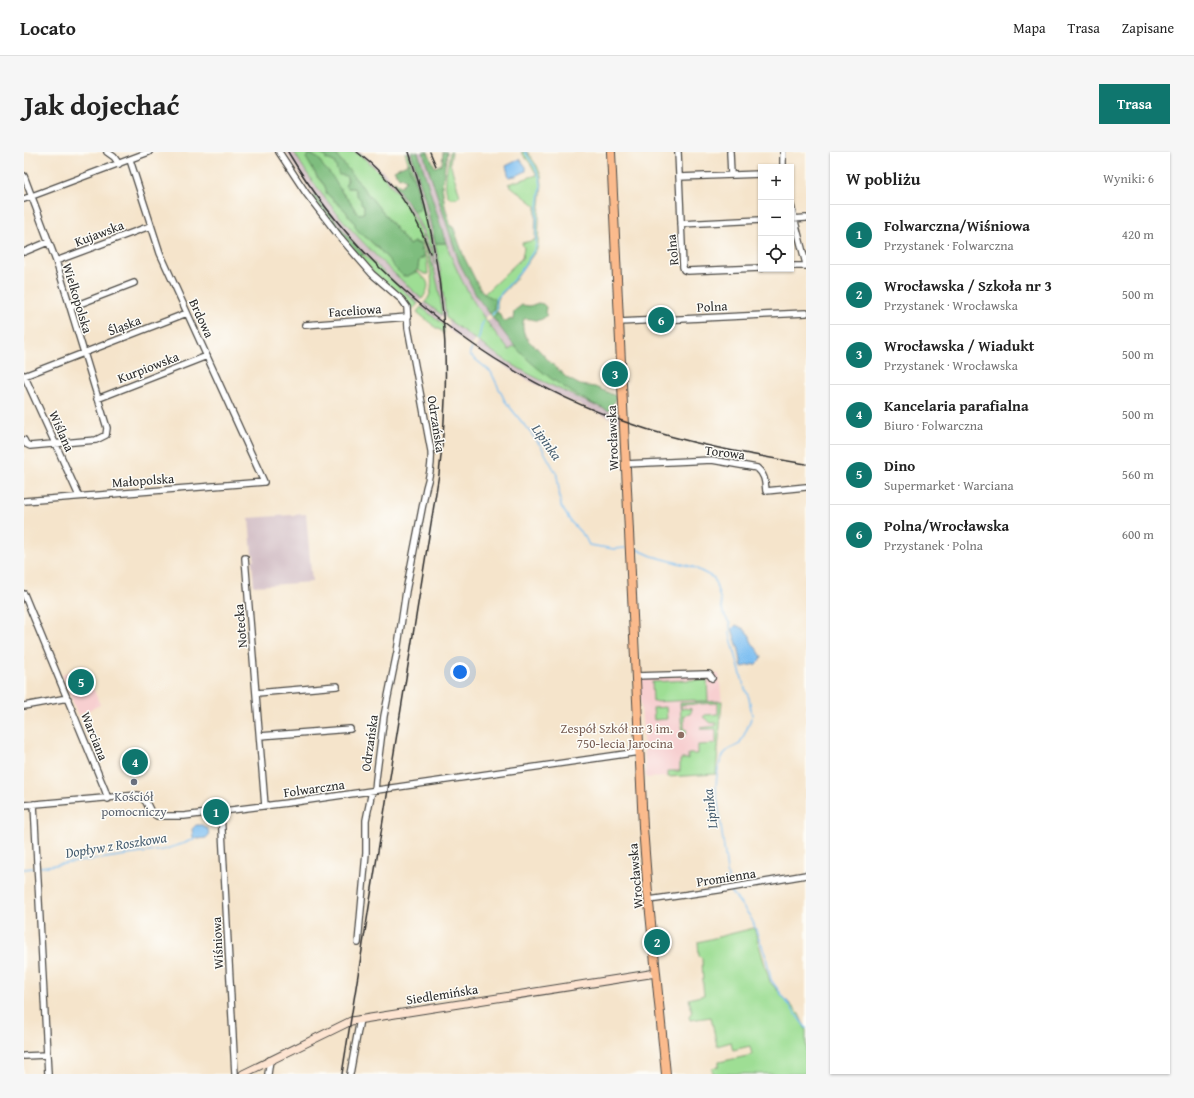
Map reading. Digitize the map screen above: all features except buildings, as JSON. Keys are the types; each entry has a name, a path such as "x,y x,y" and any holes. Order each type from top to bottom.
{"main road":[{"name":"Wrocławska","path":"611,152 645,862 666,1074"}],"street":[{"path":"107,152 114,157 119,164"},
{"path":"24,199 149,152"},
{"name":"Odrzańska","path":"279,152 306,193 339,236 372,274 402,300 407,308 408,328 431,451 432,462 406,591 397,652 384,716 376,779 366,820 366,853 358,944"},
{"name":"Rolna","path":"678,152 684,270 758,268"},
{"path":"730,152 731,175"},
{"path":"783,152 783,164"},
{"name":"Brdowa","path":"130,160 150,226 160,253 264,482"},
{"path":"679,177 758,174"},
{"name":"Wielkopolska","path":"24,176 56,261 107,428 106,435 96,440 56,444"},
{"path":"794,219 806,218"},
{"path":"681,224 758,220"},
{"path":"794,223 806,265 794,266"},
{"name":"Kujawska","path":"56,261 150,226"},
{"path":"24,252 48,242"},
{"path":"70,307 134,283"},
{"name":"Śląska","path":"24,376 187,313"},
{"name":"Polna","path":"619,322 806,313"},
{"name":"Faceliowa","path":"305,325 408,317"},
{"name":"Kurpiowska","path":"97,399 207,356"},
{"name":"Wiślana","path":"24,376 79,496"},
{"path":"24,440 26,444 30,446 56,444"},
{"name":"Torowa","path":"625,464 712,460 757,468 765,477 766,491 806,487"},
{"name":"Małopolska","path":"24,501 264,482"},
{"name":"Notecka","path":"245,558 265,806"},
{"name":"Warciana","path":"24,594 108,799"},
{"path":"635,676 709,674 712,678"},
{"path":"257,693 337,686"},
{"path":"24,706 68,699"},
{"path":"260,736 350,729"},
{"name":"Folwarczna","path":"24,805 108,799 138,795 146,802 154,815 160,817 184,816 265,806 639,752"},
{"path":"34,804 48,1074"},
{"name":"Wiśniowa","path":"221,812 235,1074"},
{"name":"Promienna","path":"649,900 806,875"},
{"name":"Siedlemińska","path":"243,1074 346,1023 360,1019 656,973"},
{"path":"350,1074 360,1019"},
{"path":"24,1056 47,1055"},
{"path":"268,1074 270,1060"}],"shaded area":[{"path":"286,152 294,152 310,178 348,227 381,261 422,299 418,304 383,273 346,234 314,195"},
{"path":"355,152 360,152 369,159 385,173 399,190 417,217 435,262 430,233 420,193 407,152 411,152 430,218 441,275 446,318 442,316 440,318 442,320 440,322 421,307 425,302 442,315 437,280 426,244 418,226 391,184 374,167"},
{"path":"418,152 423,152 455,251 465,275 477,297 490,314 484,318 467,291 446,243"},
{"path":"493,318 515,346 509,351 486,322"},
{"path":"449,320 475,339 471,346 448,329 450,326 448,325 450,323 448,321"},
{"path":"479,342 515,366 542,381 596,406 620,415 620,422 563,398 526,379 475,348"},
{"path":"306,514 312,582 254,586 252,561 254,559 254,555 252,554 249,518"},
{"path":"84,665 100,705 78,715 62,675"},
{"name":"Zespół Szkół nr 3 im. 750-lecia Jarocina","path":"719,674 722,704 716,774 646,778 639,678"}],"green space":[{"path":"294,152 320,152 334,162 338,171 347,177 348,188 354,188 364,206 364,213 359,214 356,211 328,172 312,154 309,162 330,197 346,211 360,233 379,249 394,267 407,276 416,272 424,278 428,284 428,287 422,299 369,248 336,212 307,173"},
{"path":"320,152 334,152 409,245 414,242 421,245 422,247 420,251 424,254 424,257 419,260 416,272 403,276 379,249 360,233 346,211 326,193 325,186 306,158 310,154 319,159 357,213 364,213 364,206 354,188 348,188 345,186 348,180 347,177 339,175 334,162 326,159"},
{"path":"334,152 355,152 360,155 387,180 404,203 418,227 429,253 438,285 442,315 425,302 431,289 431,280 429,261 421,237 420,238 427,262 428,274 417,270 419,260 422,259 419,243 414,242 409,245"},
{"path":"405,152 408,153 420,194 436,265 423,230 413,211 419,210 419,198"},
{"path":"411,152 418,152 446,243 435,243 425,199"},
{"path":"423,152 428,152 435,167 442,164 443,152 447,152 442,186 445,206 451,227 453,226 464,257 478,285 484,294 495,299 494,309 490,314 477,297 459,262"},
{"path":"450,152 452,152 450,163 460,196 453,198 448,196 446,190 446,173"},
{"path":"521,152 527,152 537,166 541,176 542,184 538,245 537,249 515,280 499,297 497,310 493,318 490,314 493,311 484,294 522,258 524,248 522,243 535,240 536,206 508,184 537,175"},
{"path":"409,163 409,167 416,184 421,207 419,210 413,211 393,182 395,181 402,186 406,180 402,177 399,178 394,170"},
{"path":"314,195 364,254 358,257 310,196"},
{"path":"435,243 446,243 465,287 489,325 509,350 515,346 533,364 563,386 596,406 527,373 486,347 446,318 441,275"},
{"path":"364,254 418,304 413,309 410,308 374,273 360,257"},
{"path":"538,303 543,304 546,307 545,313 547,315 541,320 524,319 523,331 527,338 567,378 580,385 595,387 616,396 617,398 609,411 586,400 551,379 518,350 493,318 497,312 504,321 509,319 513,320 514,311 522,305 530,306"},
{"path":"421,307 442,323 444,326 444,334 417,312"},
{"path":"707,679 708,701 695,700 653,702 652,682"},
{"path":"722,701 716,774 668,777 668,771 680,771 681,759 688,759 688,754 698,754 698,745 716,744 716,729 700,728 716,726 716,723 711,723 703,717 705,715 718,714 718,703 681,705 682,709 690,708 692,710 690,714 684,716 684,729 686,729 687,734 682,734 680,703"},
{"path":"666,707 667,719 654,720 653,708"},
{"path":"754,928 770,982 799,1014 806,1030 806,1074 713,1074 712,1068 719,1067 719,1062 752,1055 750,1046 733,1050 731,1042 717,1046 711,1017 690,1020 689,1017 692,1011 689,999 704,995 702,958 699,956 698,942"}],"water":[{"path":"520,159 526,167 526,171 516,176 509,177 506,166"},
{"path":"736,625 744,629 750,636 751,642 761,655 762,658 756,664 742,667 739,650 732,629"},
{"path":"196,825 202,825 208,829 209,835 206,838 198,839 193,837 192,829"}],"waterway":[{"name":"Lipinka","path":"492,315 496,310 497,298 521,271 536,246 537,214 541,185 535,167 525,152"},
{"name":"Lipinka","path":"478,340 484,320"},
{"name":"Lipinka","path":"472,348 470,355 491,372 505,401 541,446 557,475 561,506 571,522 585,537 589,545 614,549 625,548"},
{"name":"Lipinka","path":"634,548 652,556 693,567 714,578 723,613 730,624 730,634 744,686 749,698 752,715"},
{"name":"Lipinka","path":"729,885 716,789 717,774 722,758 728,750 739,744 751,718"},
{"name":"Dopływ z Roszkowa","path":"40,867 163,850 195,838"},
{"name":"Dopływ z Roszkowa","path":"24,869 33,868"},
{"name":"Lipinka","path":"730,890 753,922 766,957 771,980 806,1028"}],"railway":[{"path":"288,152 318,197 354,240 393,280 436,317 482,350 530,380 580,404 652,431 718,448 806,464"},
{"path":"357,152 381,173 401,197 418,224 430,253"},
{"path":"342,1074 439,474 443,433 445,392 443,312 431,232 409,152"},
{"path":"430,152 436,166"}],"place":[{"name":"Polna/Wrocławska","path":"661,320"},
{"name":"Wrocławska / Wiadukt","path":"615,374"},
{"name":"Dino","path":"81,682"},
{"name":"Zespół Szkół nr 3 im. 750-lecia Jarocina","path":"681,735"},
{"name":"Kancelaria parafialna","path":"135,762"},
{"name":"Kościół pomocniczy","path":"134,782"},
{"name":"Folwarczna/Wiśniowa","path":"216,812"},
{"name":"Wrocławska / Szkoła nr 3","path":"657,942"}]}
